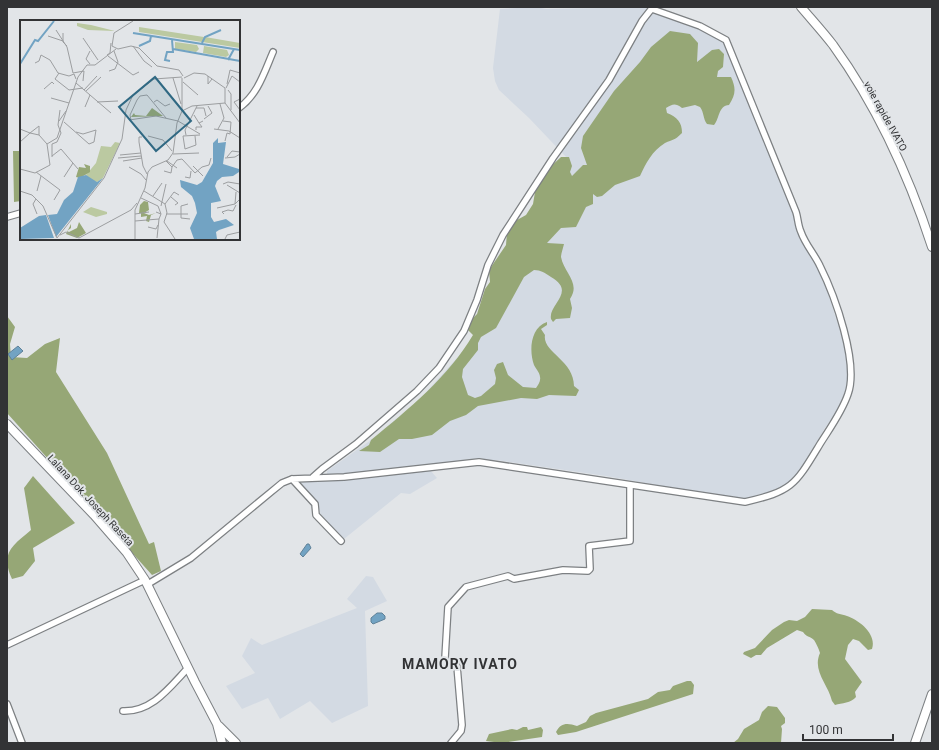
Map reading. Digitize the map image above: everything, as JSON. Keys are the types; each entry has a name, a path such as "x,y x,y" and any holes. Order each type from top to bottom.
{"main road":[{"name":"voie rapide IVATO","path":"801,7 833,45 867,100 892,145 912,187 932,247"},
{"name":"Lalana Dok. Joseph Raseta","path":"7,424 94,515 127,553 147,582 188,668 218,724"},
{"path":"915,743 932,694"},
{"path":"218,724 222,743"},
{"path":"218,724 236,743"}],"street":[{"path":"7,645 147,582 191,558 271,492 292,479 344,477 463,462 479,462 745,502 773,496 790,487 803,472 840,412 849,394 852,373 851,359 832,294 820,266 800,232 796,212 726,40 700,26 652,8 642,21 609,80 553,158 503,235 488,265 477,300 464,330 439,368 417,391 356,444 322,468 313,477"},
{"path":"240,107 248,101 258,87 273,52"},
{"path":"7,216 20,213"},
{"path":"292,479 315,504 316,515 341,541"},
{"path":"445,658 448,607 466,588 508,576 514,579 563,570 588,571 590,569 589,546 630,541 630,485"},
{"path":"451,743 461,731 462,725 458,666"},
{"path":"123,711 132,711 147,706 161,697 188,668"},
{"path":"7,704 22,743"}],"shaded area":[{"path":"536,7 546,9 657,7 654,13 704,30 713,37 723,41 796,218 797,231 818,267 829,296 849,360 850,373 846,392 838,410 825,428 800,471 789,484 782,489 747,499 729,498 606,476 496,460 463,460 432,465 430,470 437,478 410,494 401,493 344,539 321,515 317,502 301,484 301,481 327,479 327,471 371,440 421,398 465,349 491,304 568,159 529,118 499,90 495,81 493,68 500,9"},
{"path":"366,576 373,577 387,601 365,611 368,706 332,723 310,701 280,719 268,698 242,709 226,686 255,673 242,656 251,638 262,645 357,608 347,599"}],"green space":[{"path":"670,31 690,34 698,43 697,62 712,50 719,49 724,54 723,67 718,71 717,77 731,77 734,84 733,98 729,105 725,106 721,110 714,125 707,124 700,107 695,105 682,108 678,105 674,105 666,108 667,113 674,116 680,123 682,133 656,150 647,162 640,176 615,185 602,196 597,197 593,194 593,204 586,207 576,227 561,228 547,243 564,244 561,257 574,288 570,299 572,308 570,318 556,319 553,322 551,319 551,314 560,298 562,288 558,282 547,274 534,270 524,277 496,328 481,337 478,343 478,350 463,369 462,377 468,395 475,398 481,396 495,384 496,378 494,370 497,364 503,362 508,375 523,387 536,388 540,378 532,359 532,340 537,329 547,322 547,325 541,329 545,335 545,341 569,369 573,377 574,386 579,390 576,396 549,395 537,399 521,398 478,406 466,415 450,421 432,435 412,439 399,439 380,452 359,451 369,445 371,440 427,392 452,365 473,335 468,330 470,321 477,314 485,289 490,282 489,270 506,245 507,232 517,220 526,215 533,204 535,192 547,170 561,157 569,157 572,166 570,172 572,176 583,165 587,165 581,148 583,136 614,91 640,62 651,47"},
{"path":"13,151 20,151 20,201 14,202"},
{"path":"7,316 15,327 10,344 11,357 27,358 45,344 60,338 56,372 107,453 149,544 154,542 161,571 152,575 7,413"},
{"path":"33,476 75,523 33,548 35,561 23,576 12,579 7,563 8,556 13,546 31,530 24,488"},
{"path":"812,609 832,610 852,618 866,628 872,638 872,649 868,650 859,641 853,639 848,645 845,659 862,682 855,692 856,697 849,702 835,705 832,701 819,672 818,660 820,653 818,648 814,640 805,635 803,632 797,630 767,648 761,655 756,655 751,658 743,654 744,652 755,648 772,630 784,622 789,620 797,621 805,617"},
{"path":"691,681 694,685 693,694 576,732 558,735 556,732 562,725 571,724 577,726 586,722 590,716 596,713 648,699 658,692 670,690 673,686"},
{"path":"768,706 777,707 785,718 785,723 781,726 781,743 733,743 738,739 744,729 759,720 762,712"},
{"path":"527,727 528,730 541,727 543,730 542,737 502,743 486,741 489,734 512,729 517,730"}],"water":[{"path":"18,346 23,351 12,360 8,354"},
{"path":"307,544 309,544 311,548 303,557 300,554"},
{"path":"377,613 382,613 385,616 385,619 373,624 371,622 371,618"}],"district":[{"name":"MAMORY IVATO","path":"460,664"}]}
